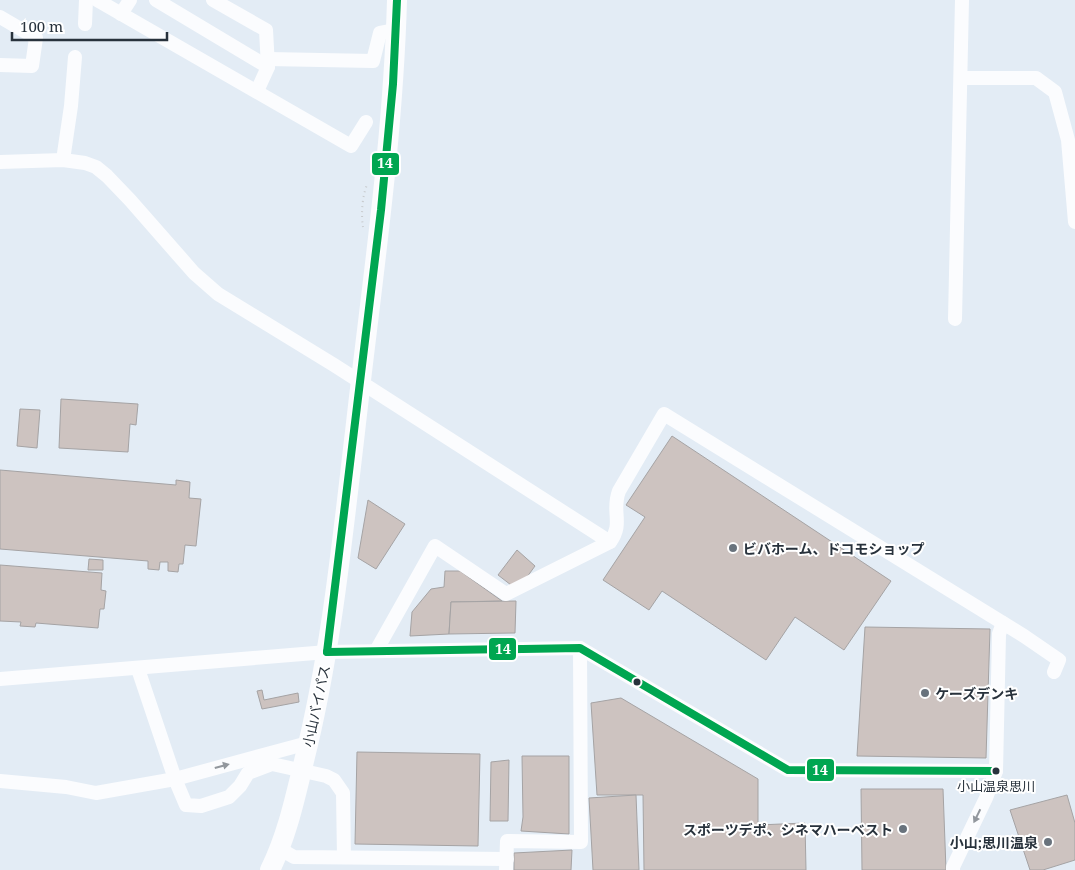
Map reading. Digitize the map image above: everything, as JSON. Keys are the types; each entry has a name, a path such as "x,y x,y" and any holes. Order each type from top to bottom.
{"highway":[{"name":"小山バイパス","path":"270,870 280,849 308,743 327,652 347,504 384,185 395,60 397,0"}],"street":[{"path":"85,24 86,0"},
{"path":"97,0 351,146 366,122"},
{"path":"121,14 130,0"},
{"path":"156,0 268,63 373,61 380,33 396,30"},
{"path":"214,0 266,30 268,63 257,91"},
{"path":"955,319 962,0"},
{"path":"0,17 36,38 32,66 0,65"},
{"path":"63,160 71,106 75,57"},
{"path":"961,78 1036,78 1054,92 1068,140 1075,222"},
{"path":"0,162 63,160 85,163 96,167 108,176 194,273 218,294 610,542"},
{"path":"376,651 435,546 506,594 610,542 617,534 616,499 619,491 664,414 1003,623 1059,660 1054,672"},
{"path":"953,870 986,798 996,771 998,634 1003,623"},
{"path":"0,679 327,652 580,648 788,770 996,771"},
{"path":"280,849 294,857 507,865 507,841 581,842 580,648"},
{"path":"138,669 175,779 186,805 201,806 229,797 240,786 248,773 272,764 326,776 334,780 343,793 344,858"},
{"path":"0,780 66,787 96,793 175,779 308,743"}],"building":[{"path":"61,399 138,404 136,425 130,424 128,452 59,448"},
{"path":"20,409 40,410 37,448 17,446"},
{"name":"ビバホーム、ドコモショップ","path":"672,436 891,581 844,650 795,617 766,660 662,591 649,610 603,580 645,517 626,505"},
{"path":"0,470 176,485 176,480 190,482 189,498 201,499 196,546 185,545 183,564 179,564 178,572 168,571 168,562 160,562 159,570 148,569 148,561 0,549"},
{"path":"368,500 405,524 376,569 358,558"},
{"path":"517,550 535,566 527,577 511,585 498,575"},
{"path":"89,559 103,560 103,570 88,570"},
{"path":"0,565 102,573 101,590 106,591 104,609 100,609 98,628 36,623 35,627 20,626 21,622 0,621"},
{"path":"445,571 460,571 502,601 451,602 449,634 410,636 412,612 431,589 444,587"},
{"path":"516,601 515,633 449,634 451,602"},
{"name":"ケーズデンキ","path":"865,627 990,629 986,758 857,756"},
{"path":"262,690 264,700 298,693 299,702 262,709 257,691"},
{"path":"621,698 758,779 758,825 805,823 806,870 644,870 643,795 597,795 591,703"},
{"path":"357,752 480,754 478,846 355,844"},
{"path":"522,756 569,756 569,834 521,831 523,817"},
{"path":"509,760 508,821 490,821 491,762"},
{"name":"スポーツデポ、シネマハーベスト","path":"861,789 943,789 946,870 862,870"},
{"path":"636,795 639,870 593,870 589,798"},
{"name":"小山;思川温泉","path":"1067,795 1075,823 1075,860 1043,870 1030,870 1010,810"},
{"path":"572,850 571,870 514,870 514,853"}],"transit line":[{"name":"14","path":"327,652 381,210 393,84 397,0"},
{"name":"14","path":"327,652 580,648 788,770 996,771"}],"place":[{"name":"ビバホーム、ドコモショップ","path":"733,548"},
{"name":"ケーズデンキ","path":"925,693"},
{"name":"小山温泉思川","path":"996,771"},
{"name":"スポーツデポ、シネマハーベスト","path":"903,829"},
{"name":"小山;思川温泉","path":"1048,842"}]}
